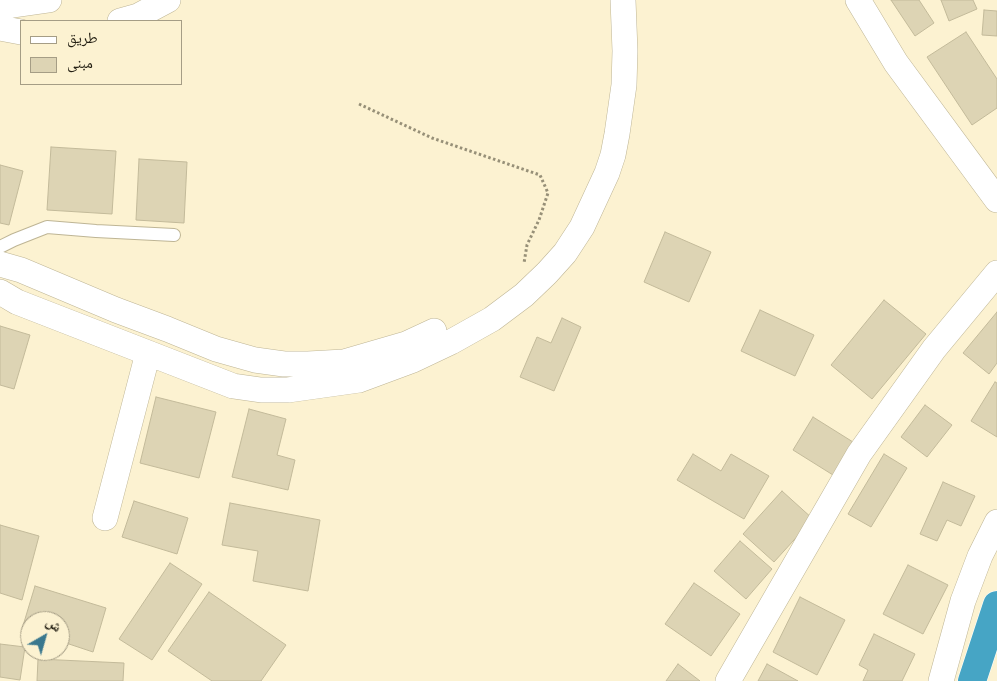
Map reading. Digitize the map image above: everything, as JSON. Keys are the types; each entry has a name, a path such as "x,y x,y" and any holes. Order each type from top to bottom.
{"highway":[{"path":"972,681 997,605"},
{"path":"990,681 997,659"}],"street":[{"path":"0,7 50,0"},
{"path":"124,20 138,16 168,0"},
{"path":"0,264 21,270 216,349 255,360 284,364 344,362 406,344 443,327 482,305 513,282 551,242 567,218 591,167 596,150 607,84 606,0"},
{"path":"0,292 17,302 233,386 261,390 288,390 358,380 420,357 492,320 524,295 565,253 582,227 607,173 613,155 624,85 623,0"},
{"path":"858,0 896,63 997,200"},
{"path":"0,28 20,32"},
{"path":"728,681 859,454 934,349 997,273"},
{"path":"105,518 148,353"},
{"path":"941,681 963,601 980,556 997,522"}],"lane":[{"path":"0,247 47,227 174,235"}],"path":[{"path":"359,104 432,138 540,175 548,193 539,220 527,245 522,274"}],"building":[{"path":"891,0 919,0 934,23 915,36"},
{"path":"941,0 973,0 977,9 949,21"},
{"path":"984,10 997,11 997,36 982,35"},
{"path":"966,32 997,79 997,108 972,125 927,57"},
{"path":"51,147 116,151 112,214 47,210"},
{"path":"139,159 187,162 184,223 136,220"},
{"path":"0,165 23,171 9,225 0,223"},
{"path":"665,232 711,252 689,302 644,282"},
{"path":"884,300 926,334 872,399 831,365"},
{"path":"760,310 814,335 795,376 741,351"},
{"path":"997,312 997,363 989,374 963,353"},
{"path":"562,318 581,327 554,391 520,377 537,337 551,343"},
{"path":"0,326 30,335 14,389 0,385"},
{"path":"995,382 997,383 997,437 971,421"},
{"path":"156,397 216,412 199,478 140,463"},
{"path":"925,405 952,425 927,457 901,437"},
{"path":"249,409 286,419 277,455 295,460 288,490 232,477"},
{"path":"813,417 853,442 833,475 793,450"},
{"path":"693,454 721,471 731,454 769,476 744,519 677,480"},
{"path":"884,454 907,468 871,527 848,514"},
{"path":"943,482 975,496 961,526 947,520 937,541 920,534"},
{"path":"782,491 813,519 774,562 743,534"},
{"path":"134,501 188,518 177,554 122,537"},
{"path":"230,503 320,520 308,591 253,581 258,551 222,545"},
{"path":"0,525 39,536 22,600 0,593"},
{"path":"740,541 772,569 746,599 714,571"},
{"path":"170,563 202,584 152,660 119,639"},
{"path":"908,565 948,585 923,634 883,614"},
{"path":"694,583 740,614 711,656 665,624"},
{"path":"35,586 106,608 93,652 70,644 70,611 27,611"},
{"path":"209,592 286,645 261,681 212,681 168,651"},
{"path":"800,597 845,620 817,675 773,652"},
{"path":"874,634 915,654 902,681 863,681 868,670 859,665"},
{"path":"0,644 20,646 20,661 23,661 20,680 0,677"},
{"path":"38,661 124,663 123,681 37,681"},
{"path":"678,664 700,681 666,681"},
{"path":"767,664 798,681 758,681"}]}
